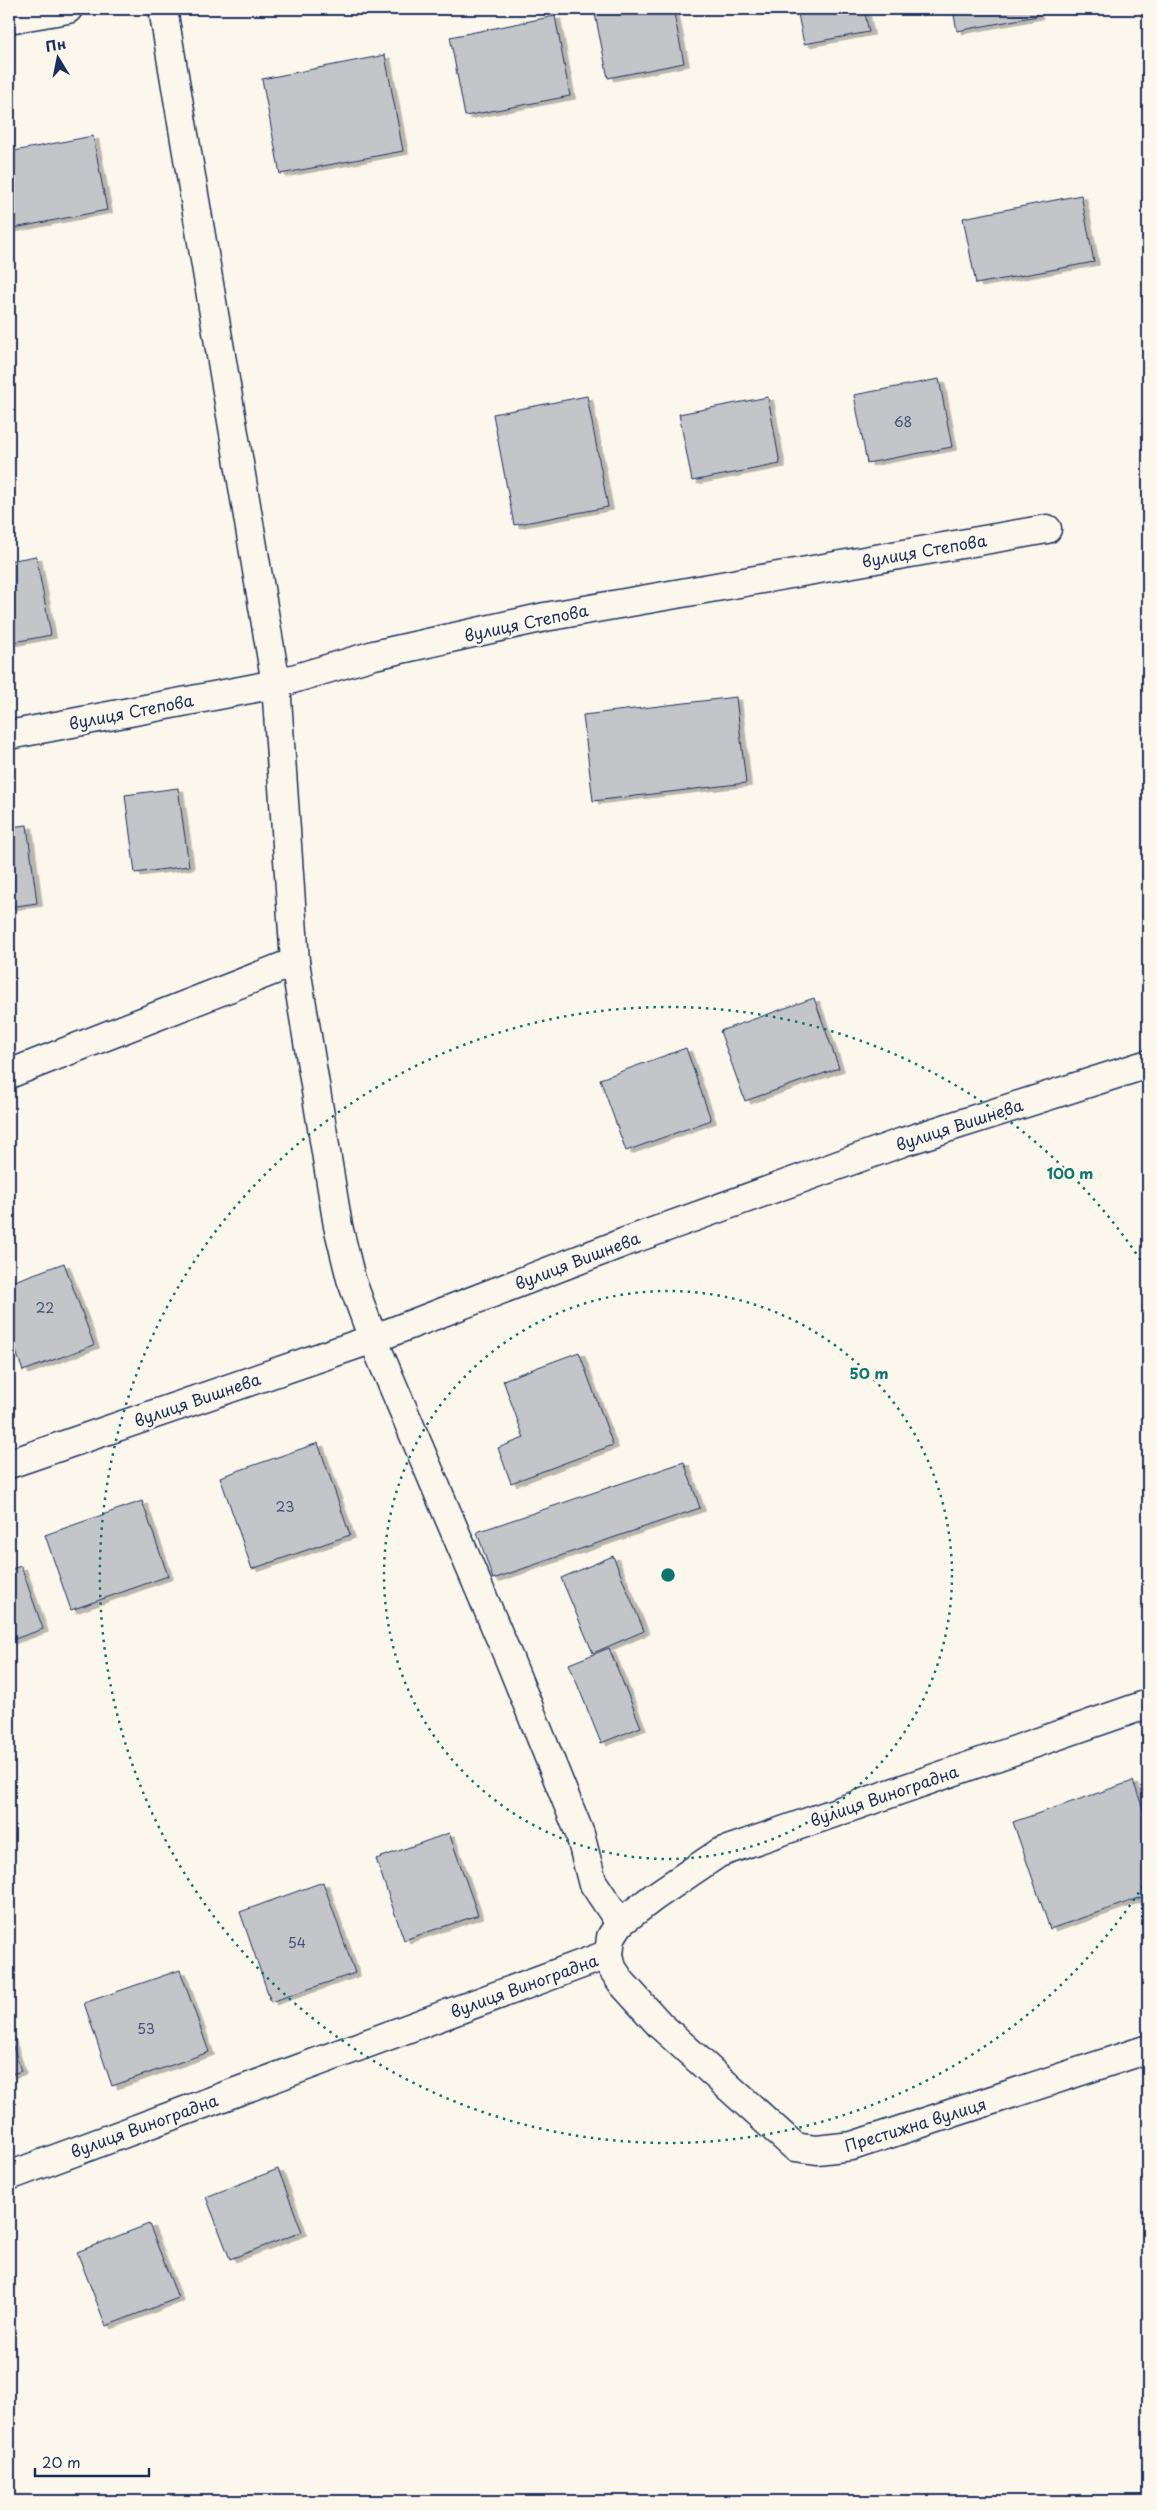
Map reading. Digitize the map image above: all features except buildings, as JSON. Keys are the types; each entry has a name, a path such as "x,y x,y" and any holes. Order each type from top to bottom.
{"street":[{"path":"9,19 68,9"},
{"path":"163,9 276,684 295,962 338,1226 351,1279 373,1339 514,1670 580,1834 592,1881 620,1923"},
{"name":"вулиця Степова","path":"9,735 276,684 374,655 545,617 1047,529"},
{"path":"9,1074 295,962"},
{"name":"вулиця Вишнева","path":"9,1464 373,1339 624,1242 903,1142 1148,1064"},
{"name":"вулиця Виноградна","path":"9,2176 609,1954 611,1937 620,1923 654,1897 719,1854 1148,1704"},
{"name":"Престижна вулиця","path":"609,1954 612,1968 660,2025 795,2147 817,2150 852,2146 1148,2049"}]}
